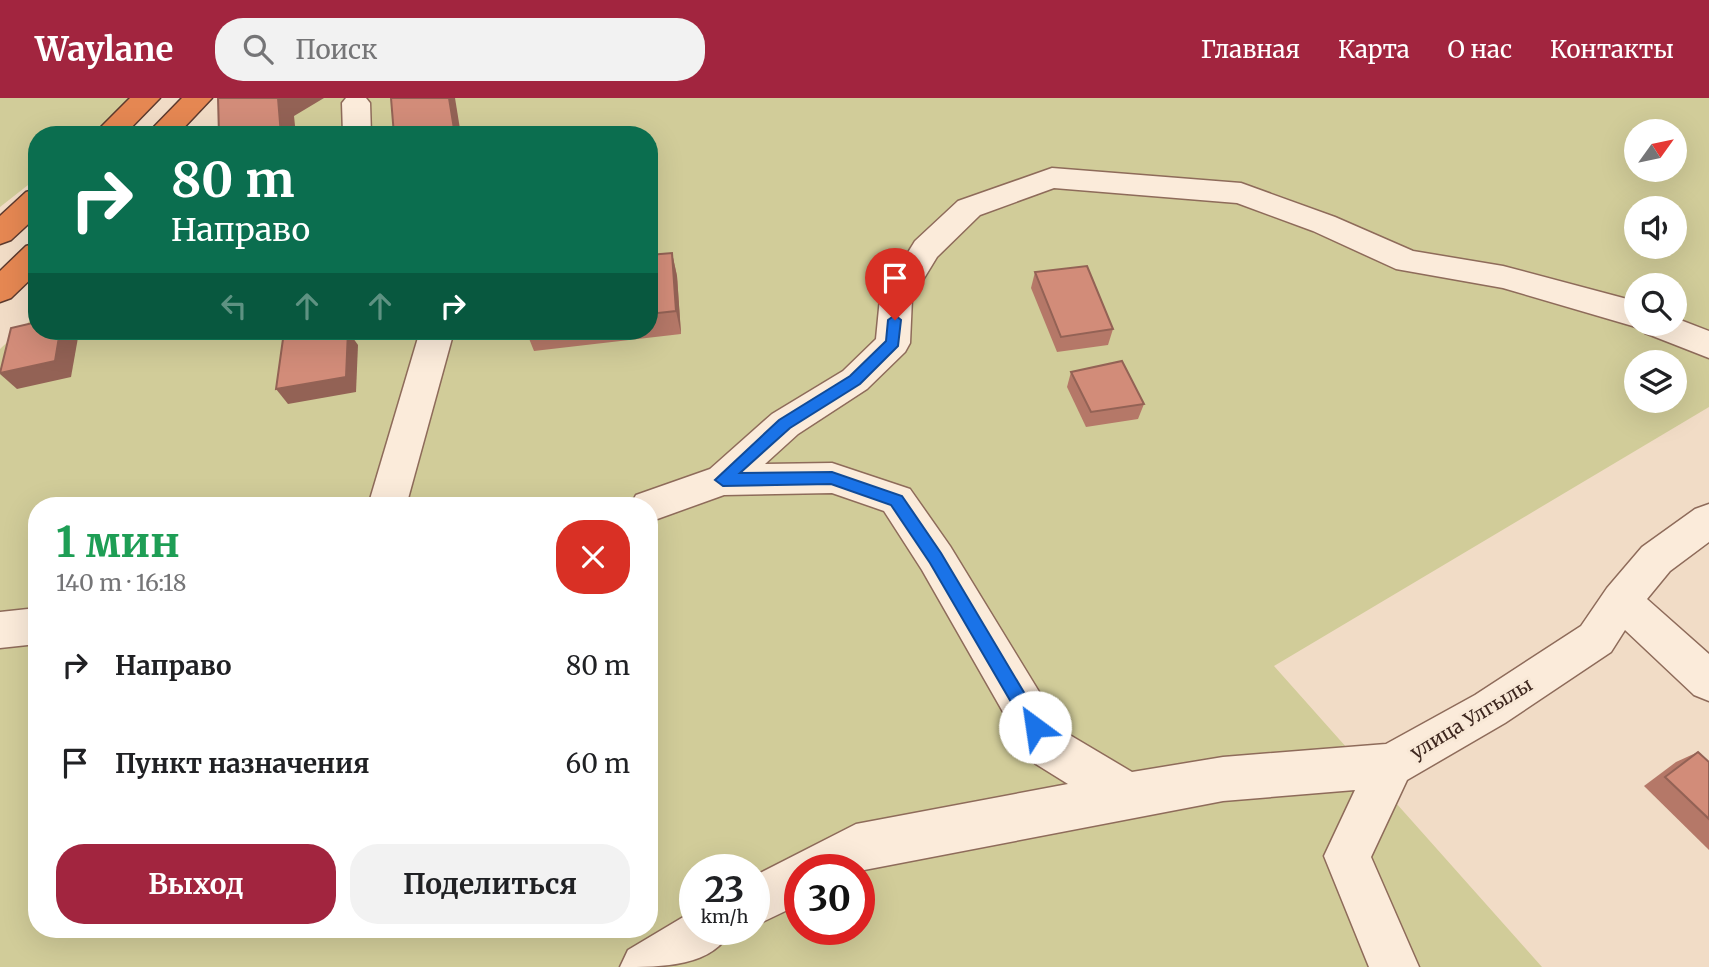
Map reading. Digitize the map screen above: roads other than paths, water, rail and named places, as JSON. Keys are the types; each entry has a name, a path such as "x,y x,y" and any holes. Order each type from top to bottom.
{"highway":[{"path":"116,126 146,98"},
{"path":"169,126 198,98"},
{"path":"0,233 28,207"},
{"path":"0,290 28,263"}],"street":[{"path":"356,103 357,126"},
{"path":"723,480 785,424 855,380 893,343 896,298 926,249 969,208 1052,178 1241,193 1324,224 1406,261 1503,277 1624,311"},
{"path":"1687,336 1709,345"},
{"path":"390,497 434,340"},
{"path":"658,503 723,480 832,478 897,500 936,558 1047,746 1127,795"},
{"name":"улица Улгылы","path":"1394,967 1348,856 1391,765 1490,709 1596,639 1620,601 1656,559 1709,520"},
{"path":"1620,601 1709,681"},
{"path":"0,630 28,627"},
{"path":"843,854 856,847 1223,779 1391,765"},
{"path":"645,967 681,945"}]}
